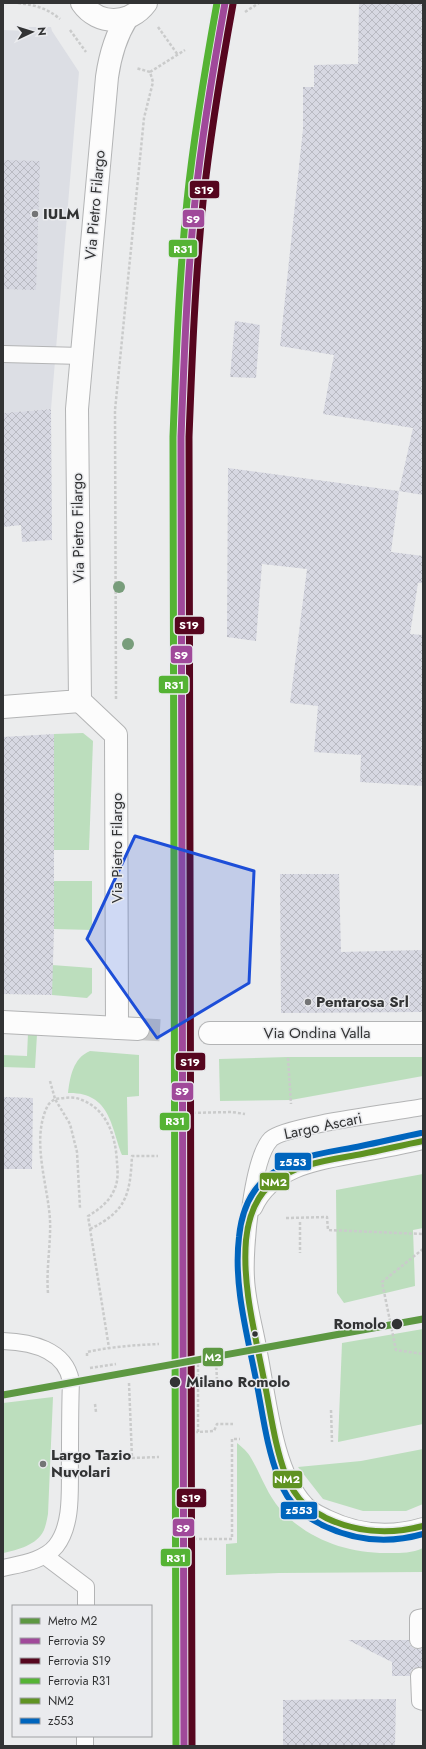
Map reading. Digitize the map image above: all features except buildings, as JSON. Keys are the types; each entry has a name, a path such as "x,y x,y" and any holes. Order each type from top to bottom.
{"street":[{"path":"82,3 90,12 103,18 117,20 127,18 139,11 146,3"},
{"name":"Via Pietro Filargo","path":"80,701 77,409 108,72 116,37 127,18"},
{"path":"3,707 80,701 116,735"},
{"name":"Via Pietro Filargo","path":"3,1022 128,1028 116,735"},
{"name":"Via Ondina Valla","path":"210,1032 423,1033"}],"lane":[{"path":"3,354 82,356"},
{"name":"Largo Ascari","path":"423,1107 302,1128 280,1134 272,1139 262,1154 256,1173 248,1230 246,1279 275,1438 287,1478 295,1492 306,1505 319,1514 334,1522 363,1531 382,1533 406,1531 423,1526"},
{"name":"Largo Ascari","path":"248,1230 253,1210 262,1192 277,1179 287,1173 318,1162 423,1141"},
{"path":"3,1341 27,1343 41,1347 54,1354 63,1363 70,1376 69,1492 66,1521 61,1536 55,1547 45,1556 3,1568"},
{"path":"45,1556 86,1587 86,1605"},
{"path":"418,1640 418,1618 423,1617"},
{"path":"419,1676 420,1701 423,1702"}],"path":[{"path":"18,3 34,5 50,11 64,22"},
{"path":"245,12 259,3"},
{"path":"157,26 178,55"},
{"path":"67,27 87,54"},
{"path":"131,67 150,72 184,50"},
{"path":"116,735 115,410 144,118 153,82 150,72"},
{"path":"288,1057 291,1104"},
{"path":"50,1081 55,1099 70,1124 77,1152 80,1208"},
{"path":"48,1293 50,1221 41,1159 42,1122 47,1106 55,1099 69,1097 81,1099 92,1105 102,1115 110,1127 114,1140 118,1171 116,1186 103,1206 88,1216 108,1348"},
{"path":"188,1113 232,1112 245,1114"},
{"path":"90,1228 104,1222 113,1215 125,1199 132,1177 132,1156 158,1156"},
{"path":"286,1218 328,1217 328,1230 423,1234"},
{"path":"300,1222 300,1253"},
{"path":"423,1249 382,1282 396,1350 423,1354"},
{"path":"94,1351 108,1348 158,1344"},
{"path":"198,1432 198,1361 216,1361 217,1380"},
{"path":"89,1368 116,1364"},
{"path":"129,1383 132,1458 159,1457"},
{"path":"331,1410 332,1442"},
{"path":"190,1432 214,1431 217,1424 233,1424"},
{"path":"189,1539 232,1539 232,1439 240,1439"}],"highlighted area":[{"path":"135,836 254,871 249,983 157,1038 87,939"}],"shaded area":[{"name":"IULM","path":"29,27 51,27 52,31 79,72 51,409 3,413 3,30 28,31"}],"green space":[{"path":"83,733 93,741 89,850 54,850 54,734"},
{"path":"54,881 92,881 92,930 54,929"},
{"path":"52,965 92,968 92,993 87,998 52,995"},
{"path":"28,1033 37,1034 35,1068 3,1067 3,1055 27,1056"},
{"path":"90,1051 139,1055 139,1096 127,1097 128,1155 122,1155 111,1122 101,1105 93,1098 82,1094 68,1093 71,1075 76,1063 84,1054"},
{"path":"288,1057 423,1057 423,1076 291,1100 220,1101 219,1059"},
{"path":"423,1174 423,1228 413,1230 415,1286 344,1303 337,1293 336,1190"},
{"path":"423,1329 423,1424 338,1442 342,1343"},
{"path":"53,1397 48,1514 45,1528 37,1540 32,1543 3,1553 3,1403"},
{"path":"237,1443 250,1456 275,1503 291,1520 303,1529 330,1543 359,1551 375,1553 403,1553 423,1548 423,1572 226,1575 226,1544 237,1543"},
{"path":"423,1449 423,1504 406,1511 363,1511 323,1499 298,1467 361,1461"}],"tunnel":[{"path":"138,1029 210,1033"}],"metro line":[{"name":"M2","path":"3,1395 423,1319"}],"rail line":[{"name":"R31","path":"176,1746 173,437 184,230 200,102 217,3"},
{"name":"S9","path":"184,1746 181,437 192,230 208,102 225,3"},
{"name":"S19","path":"192,1746 189,437 200,231 216,103 233,4"}],"transit line":[{"name":"z553","path":"421,1133 308,1156 284,1166 272,1173 257,1188 249,1200 243,1214 239,1237 238,1274 242,1311 271,1456 283,1488 293,1504 302,1513 322,1525 359,1538 384,1540 423,1534"},
{"name":"NM2","path":"423,1141 301,1167 279,1178 269,1186 259,1198 250,1218 246,1240 245,1258 251,1312 274,1431 282,1465 294,1491 305,1505 312,1510 326,1518 350,1527 374,1531 398,1531 423,1526"}],"place":[{"name":"IULM","path":"35,214"},
{"name":"Pentarosa Srl","path":"308,1002"},
{"name":"Romolo","path":"397,1324"},
{"name":"Milano Romolo","path":"175,1382"},
{"name":"Largo Tazio Nuvolari","path":"43,1464"}]}
